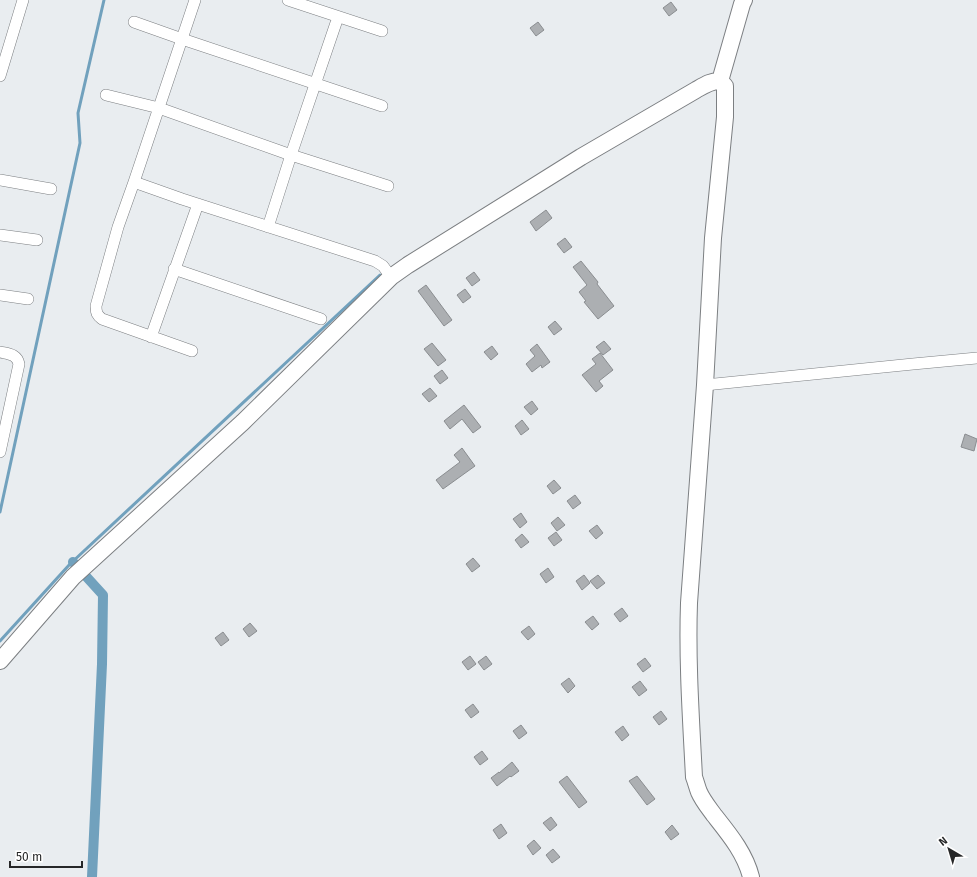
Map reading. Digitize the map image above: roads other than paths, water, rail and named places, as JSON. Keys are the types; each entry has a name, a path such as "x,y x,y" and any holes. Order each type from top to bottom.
{"main road":[{"path":"720,81 744,0"},
{"path":"0,662 73,577 243,422 388,272 408,265 581,157 696,90 717,80 724,83 725,86 726,117 714,238 706,385 689,603 688,632 690,685 694,777 698,791 704,802 733,839 749,868 751,877"}],"street":[{"path":"0,76 24,0"},
{"path":"192,351 102,319 96,312 96,306 118,228 195,0"},
{"path":"288,0 382,31"},
{"path":"268,227 338,17"},
{"path":"134,22 382,106"},
{"path":"106,94 159,108 291,155 388,186"},
{"path":"0,180 51,189"},
{"path":"134,182 375,261 388,272"},
{"path":"152,337 174,269 198,204"},
{"path":"0,235 37,240"},
{"path":"174,269 321,319"},
{"path":"0,295 28,299"},
{"path":"0,352 16,356 19,364 0,452"},
{"path":"706,385 977,358"}],"waterway":[{"path":"0,512 80,143 78,113 104,0"},
{"path":"0,641 70,564 380,275"},
{"path":"73,562 103,595 102,664 92,877"}]}
